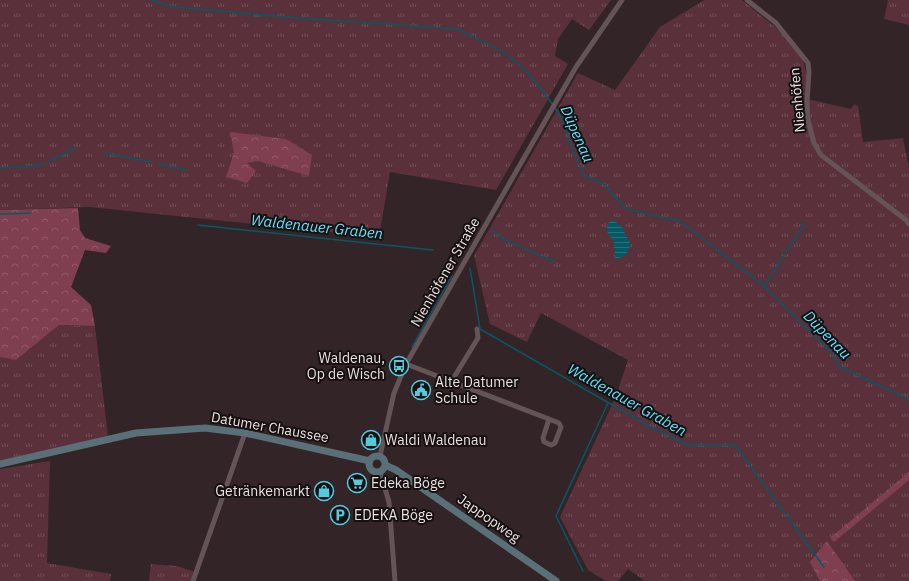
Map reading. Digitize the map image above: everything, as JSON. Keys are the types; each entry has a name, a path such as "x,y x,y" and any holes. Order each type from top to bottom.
{"street":[{"name":"Nienhöfener Straße","path":"380,456 394,393 406,364 551,109 595,37 622,0"},
{"name":"Nienhöfen","path":"747,0 776,23 808,63 808,120 814,143 821,155 906,220 909,224"},
{"path":"451,382 478,338 477,329"},
{"path":"406,364 451,382 549,419 559,423 561,427 555,443 551,445 544,442 542,438 549,419"},
{"name":"Datumer Chaussee","path":"0,464 136,433 205,428 245,433 337,452 370,461"},
{"path":"194,581 245,433"},
{"path":"380,456 384,460 385,465 380,472 371,470 370,461 372,457 380,456"},
{"name":"Jappopweg","path":"385,465 396,470 556,581"},
{"path":"380,472 389,502 395,581"}],"green space":[{"path":"0,0 611,0 589,30 572,19 558,39 555,56 568,64 496,190 390,172 379,237 90,207 0,210"},
{"path":"704,0 742,0 774,26 802,55 807,77 807,99 851,109 854,104 858,106 863,142 903,138 909,168 909,581 645,581 628,569 618,581 606,581 588,570 560,517 616,396 628,360 541,313 527,342 490,324 474,256 578,73 615,90 660,27"},
{"path":"888,0 909,0 909,25 884,19"},
{"path":"230,132 286,139 312,155 309,176 258,161 247,163 256,171 247,183 226,177 234,153"},
{"path":"78,208 80,230 85,238 111,246 106,253 85,250 71,287 91,305 95,326 59,325 16,360 0,357 0,210"},
{"path":"59,325 95,326 108,437 0,462 0,357 16,359"},
{"path":"50,461 47,563 111,574 110,581 0,581 0,469"},
{"path":"909,472 909,480 834,542 830,538"},
{"path":"827,541 855,581 820,581 810,562"},
{"path":"151,564 177,566 195,572 192,581 149,581"}],"water":[{"path":"613,220 621,226 631,245 625,256 615,259 614,242 606,230 608,223"}],"waterway":[{"name":"Düpenau","path":"152,0 167,5 185,8 309,19 457,29 495,48 516,62 531,77 553,105"},
{"name":"Düpenau","path":"555,108 564,123 572,149 584,175 605,185 626,209 680,221 764,286 835,356 840,367 909,399"},
{"path":"49,161 76,148"},
{"path":"104,153 152,162"},
{"path":"0,168 35,166 45,163"},
{"path":"159,164 187,170"},
{"path":"0,214 31,213"},
{"path":"764,286 805,223"},
{"name":"Waldenauer Graben","path":"198,225 433,250"},
{"path":"492,230 503,239 555,262"},
{"name":"Waldenauer Graben","path":"470,268 480,329 649,426 688,445 735,445 824,567"},
{"path":"412,347 452,276"},
{"path":"583,571 556,516 608,403"}],"place":[{"name":"Waldenau, Op de Wisch","path":"399,366"},
{"name":"Alte Datumer Schule","path":"421,390"},
{"name":"Waldi Waldenau","path":"371,440"},
{"name":"Edeka Böge","path":"357,483"},
{"name":"Getränkemarkt","path":"324,491"},
{"name":"EDEKA Böge","path":"340,515"}]}
